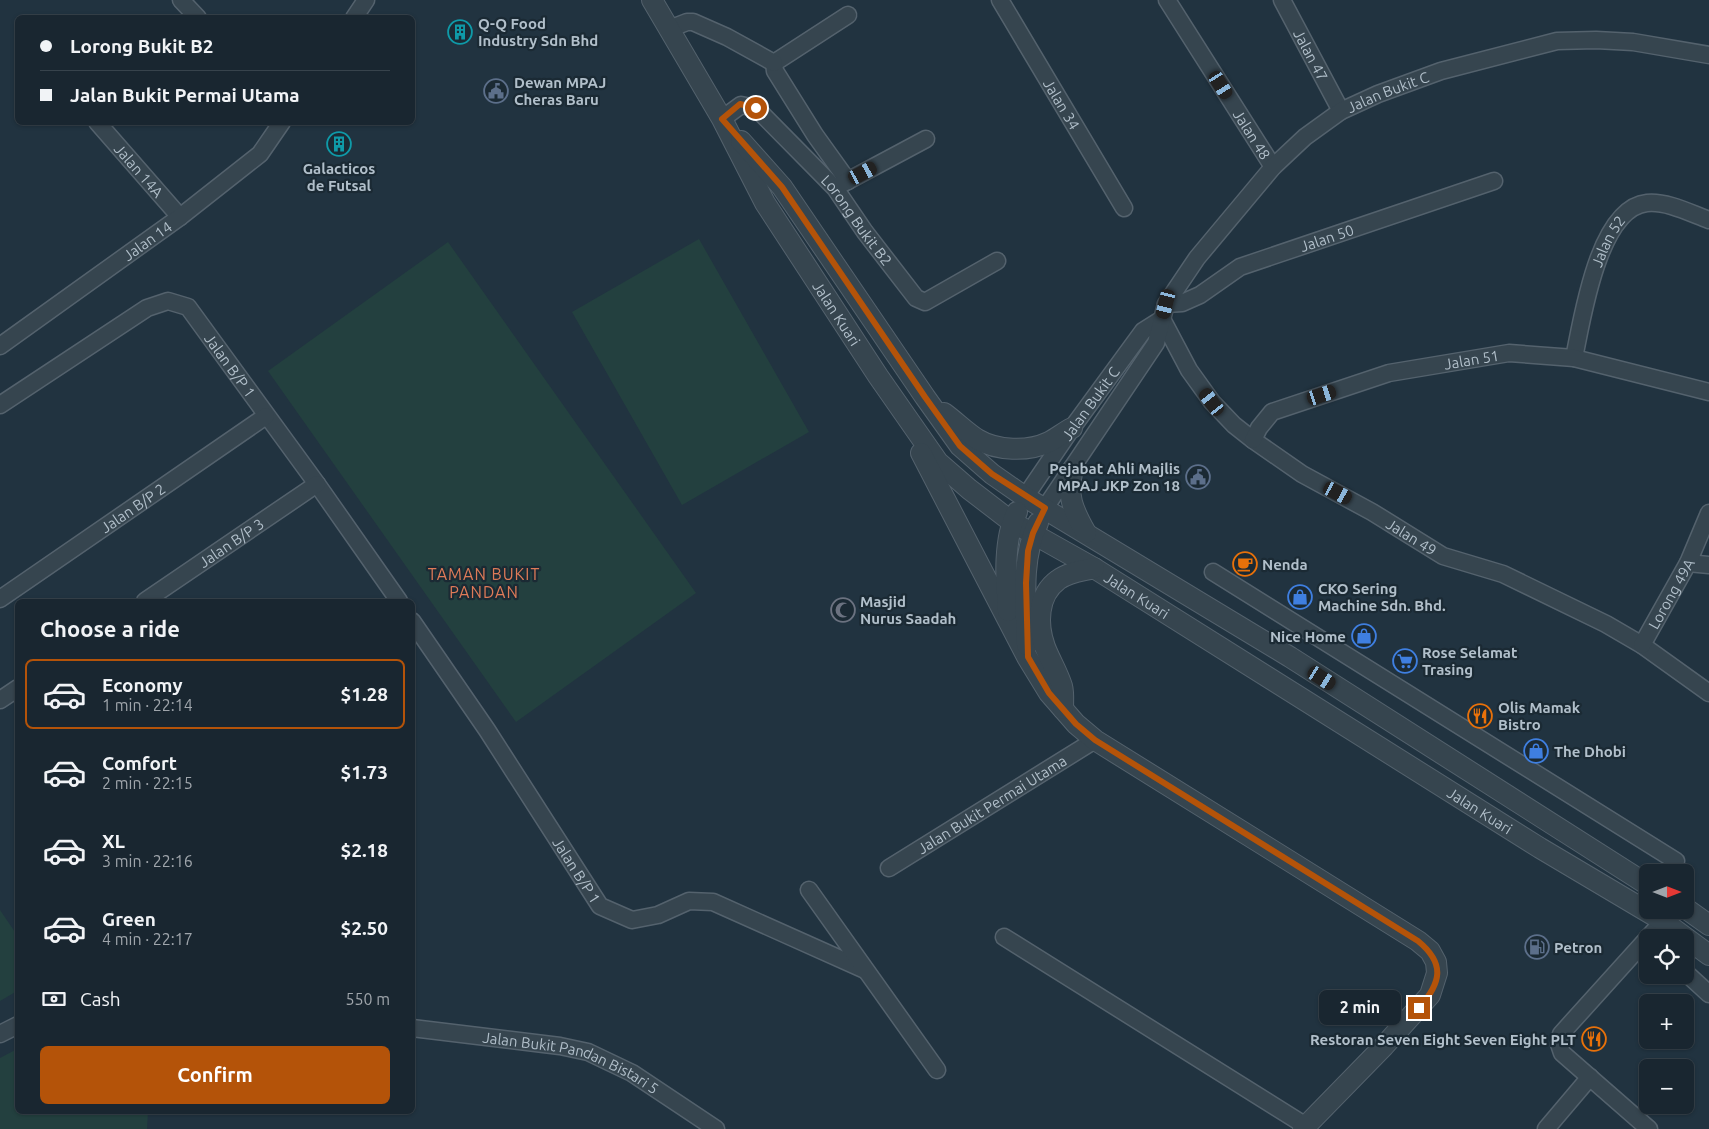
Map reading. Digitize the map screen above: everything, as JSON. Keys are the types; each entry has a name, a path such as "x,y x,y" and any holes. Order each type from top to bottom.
{"street":[{"path":"181,0 195,15"},
{"path":"356,15 366,0"},
{"name":"Jalan Kuari","path":"652,0 722,119 765,203 878,376 938,462 1012,522 1094,568 1540,848 1663,921 1709,956"},
{"name":"Jalan 34","path":"1000,0 1124,208"},
{"name":"Jalan 48","path":"1167,0 1273,167"},
{"name":"Jalan 47","path":"1282,0 1341,111"},
{"path":"669,30 687,22 693,22 726,37 774,63 848,15"},
{"name":"Jalan Bukit C","path":"1025,497 1072,428 1143,331 1164,312 1197,258 1273,167 1305,137 1341,111 1378,94 1441,71 1557,41 1596,40 1633,42 1709,55"},
{"name":"Lorong Bukit B2","path":"774,63 775,71 815,135 842,184 865,232 916,298 925,302 997,261"},
{"name":"Lorong Bukit B2","path":"722,119 740,104 756,108 842,184"},
{"name":"Jalan Kuari","path":"722,119 782,187 960,446 992,474 1025,497 1290,657 1639,879"},
{"name":"Jalan 14A","path":"100,125 180,217"},
{"name":"Jalan 14","path":"0,346 180,217 260,154 280,125"},
{"path":"842,184 926,139"},
{"name":"Jalan 50","path":"1164,312 1200,296 1240,267 1494,181"},
{"name":"Jalan 52","path":"1574,358 1596,265 1607,237 1617,222 1629,210 1644,203 1656,202 1709,220"},
{"name":"Jalan B/P 1","path":"0,405 147,308 168,302 188,307 317,484 398,599"},
{"name":"Jalan Bukit C","path":"1045,508 1156,343 1164,312"},
{"name":"Jalan 49","path":"1164,312 1189,370 1212,402 1234,425 1253,440 1302,474 1372,512 1443,556 1503,574 1606,624 1642,645 1709,692"},
{"name":"Jalan 51","path":"1253,440 1259,428 1272,412 1389,373 1509,353 1574,358 1709,392"},
{"path":"925,397 978,439 994,447 1033,447 1048,442 1072,428"},
{"name":"Jalan B/P 2","path":"0,599 266,416"},
{"path":"915,429 921,455 1028,657 1049,693 1076,724 1095,740 1418,941 1430,951 1436,962 1437,974 1430,995 1305,1128 1004,937"},
{"path":"1073,469 1069,483 1070,497 1074,510 1086,533"},
{"name":"Jalan B/P 3","path":"148,599 317,484"},
{"path":"1008,617 1006,580 1009,538 1012,522 1025,497"},
{"path":"1028,657 1026,583 1028,551 1033,533 1045,508"},
{"name":"Lorong 49A","path":"1642,645 1688,563 1709,513"},
{"path":"1688,563 1709,565"},
{"path":"1063,709 1063,688 1044,644 1040,621 1042,603 1047,590 1058,579 1068,574 1094,568"},
{"path":"1213,572 1676,861"},
{"name":"Jalan B/P 1","path":"415,625 487,730 600,906 632,920 658,915 689,901 713,902 865,970"},
{"path":"0,700 15,690"},
{"name":"Jalan Bukit Permai Utama","path":"889,868 1095,740"},
{"path":"809,890 937,1070"},
{"path":"1694,914 1709,925"},
{"path":"1655,929 1663,921"},
{"path":"1639,947 1561,1034 1559,1044 1562,1053 1649,1129"},
{"path":"1694,980 1709,994"},
{"path":"0,1034 15,1026"},
{"name":"Jalan Bukit Pandan Bistari 5","path":"415,1028 560,1046 588,1052 632,1073 716,1129"},
{"path":"1546,1129 1590,1077"}],"green space":[{"path":"699,239 809,432 682,505 572,312"},
{"path":"448,242 696,593 516,722 268,371"},
{"path":"0,910 15,932 15,992 0,1001"},
{"path":"15,1050 15,1114 148,1114 147,1129 0,1129 0,1058"}],"place":[{"name":"Q-Q Food Industry Sdn Bhd","path":"460,32"},
{"name":"Dewan MPAJ Cheras Baru","path":"496,91"},
{"name":"Galacticos de Futsal","path":"339,144"},
{"name":"Pejabat Ahli Majlis MPAJ JKP Zon 18","path":"1198,477"},
{"name":"Nenda","path":"1245,564"},
{"name":"CKO Sering Machine Sdn. Bhd.","path":"1300,597"},
{"name":"Masjid Nurus Saadah","path":"843,610"},
{"name":"Nice Home","path":"1364,636"},
{"name":"Rose Selamat Trasing","path":"1405,661"},
{"name":"Olis Mamak Bistro","path":"1480,716"},
{"name":"The Dhobi","path":"1536,751"},
{"name":"Petron","path":"1537,947"},
{"name":"Restoran Seven Eight Seven Eight PLT","path":"1594,1039"}],"district":[{"name":"TAMAN BUKIT PANDAN","path":"484,583"}],"route":[{"path":"756,108 740,104 722,119 782,187 960,446 992,474 1025,497 1045,508 1033,533 1028,551 1026,583 1028,657 1049,693 1076,724 1095,740 1418,941 1430,951 1436,962 1437,974 1430,995 1419,1008"}]}
